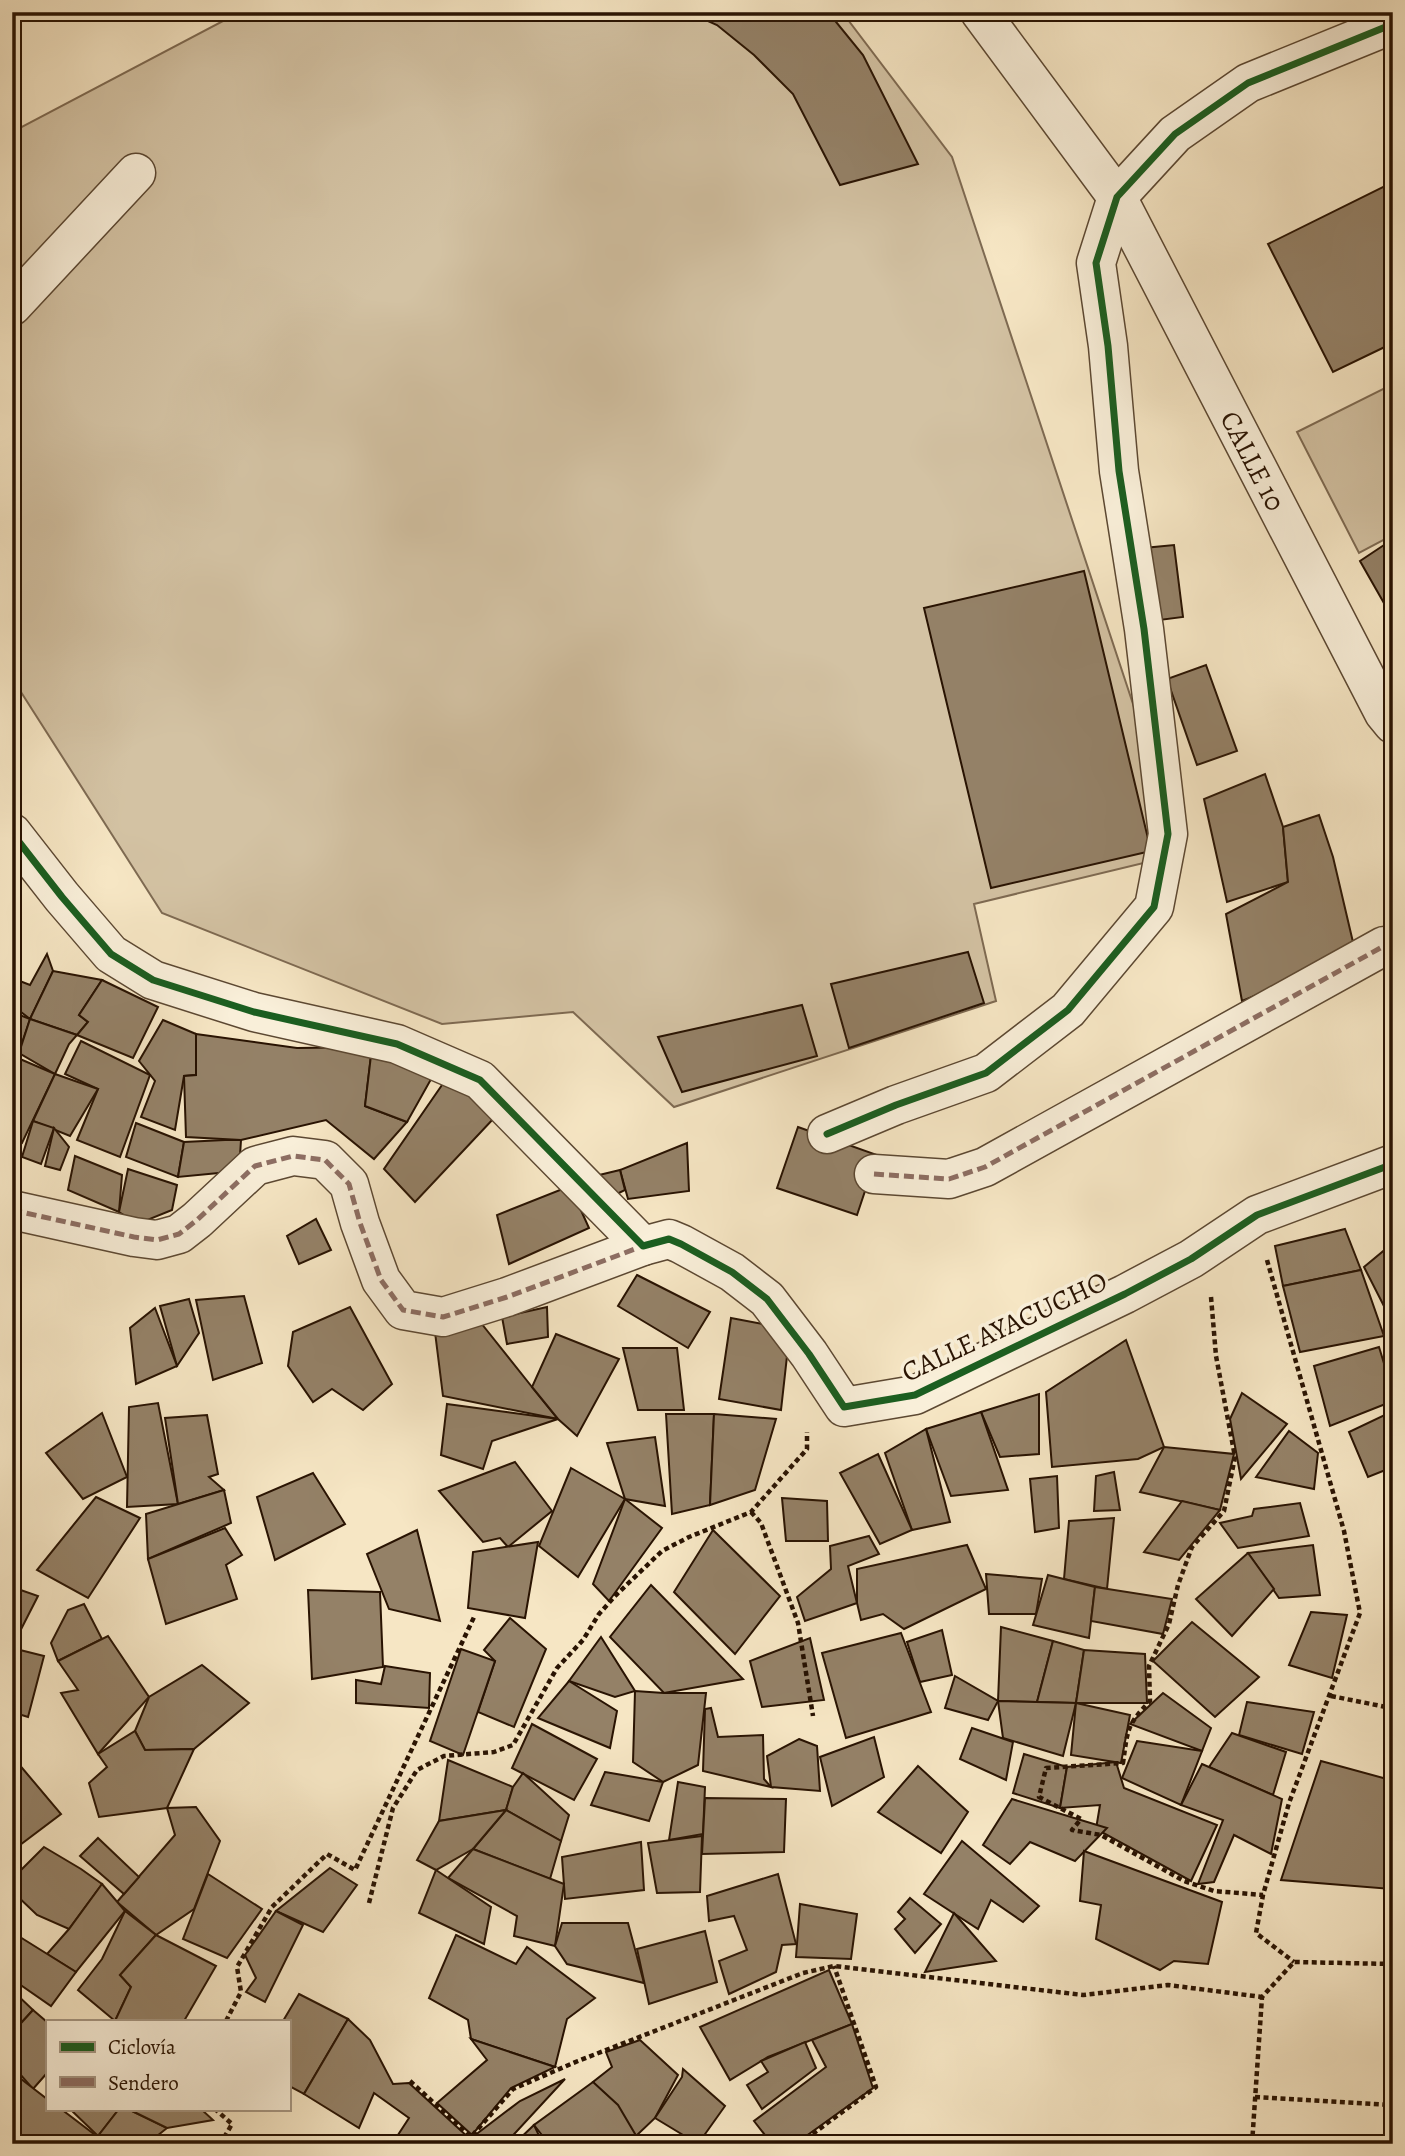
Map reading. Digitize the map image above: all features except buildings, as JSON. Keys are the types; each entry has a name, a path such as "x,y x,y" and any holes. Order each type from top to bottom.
{"street":[{"name":"CALLE 10","path":"980,12 1117,197 1384,713 1393,724"},
{"path":"827,1134 896,1105 986,1073 1068,1010 1154,907 1168,834 1144,629 1119,471 1108,346 1096,263 1117,197 1175,134 1248,83 1393,24"},
{"path":"12,306 136,173"},
{"path":"12,833 111,954 153,980 254,1012 397,1044 480,1080 643,1246 443,1318 403,1310 381,1280 349,1184 325,1160 293,1156 255,1166 179,1234 157,1240 12,1210"},
{"path":"874,1174 949,1180 985,1167 1384,946 1393,946"},
{"name":"CALLE AYACUCHO","path":"643,1246 669,1239 681,1244 732,1272 767,1299 844,1406 915,1395 1125,1294 1191,1259 1257,1215 1393,1164"}],"path":[{"path":"1257,1215 1282,1315 1344,1531 1360,1613 1289,1803 1263,1895 1256,1933 1294,1962 1393,1964"},
{"path":"1191,1259 1211,1298 1216,1356 1235,1457 1224,1511 1192,1547 1178,1585 1169,1624 1149,1666 1150,1701 1132,1720 1128,1729 1123,1763 1046,1768 1039,1797 1081,1819 1072,1830 1101,1835 1184,1881 1214,1891 1263,1895"},
{"path":"369,1903 393,1808 417,1770 444,1756 494,1752 513,1745 557,1668 583,1640 599,1614 662,1551 751,1512 807,1450 807,1422"},
{"path":"751,1512 761,1523 798,1623 813,1716"},
{"path":"227,2020 241,1992 237,1967 272,1907 327,1854 355,1870 475,1615"},
{"path":"1331,1696 1386,1707 1393,1705"},
{"path":"1252,2144 1262,1997 1294,1962"},
{"path":"410,2081 471,2137 513,2089 803,1973 834,1966 1083,1995 1168,1985 1262,1997"},
{"path":"799,2144 876,2087 834,1966"},
{"path":"1255,2097 1393,2105"},
{"path":"173,2144 225,2136 232,2124 216,2110"}],"shaded area":[{"path":"240,12 842,12 952,157 1134,707 1156,860 974,904 996,1001 674,1107 573,1012 442,1024 162,913 12,678 12,132"},
{"path":"1393,384 1393,535 1359,553 1297,432"}],"marked path":[{"path":"874,1174 949,1179 985,1167 1384,946 1393,946"},
{"path":"12,1210 157,1240 179,1234 255,1166 293,1156 325,1160 349,1184 381,1280 403,1310 443,1317 507,1297 643,1246"}],"cycle path":[{"path":"827,1134 896,1105 986,1073 1068,1010 1154,907 1168,834 1144,629 1119,471 1108,346 1096,263 1117,197 1175,134 1248,83 1393,24"},
{"path":"12,833 111,954 153,980 254,1012 397,1044 480,1080 643,1246 669,1239 681,1244 732,1272 767,1299 809,1354 844,1407 915,1395 1125,1294 1191,1259 1257,1215 1393,1164"}]}
